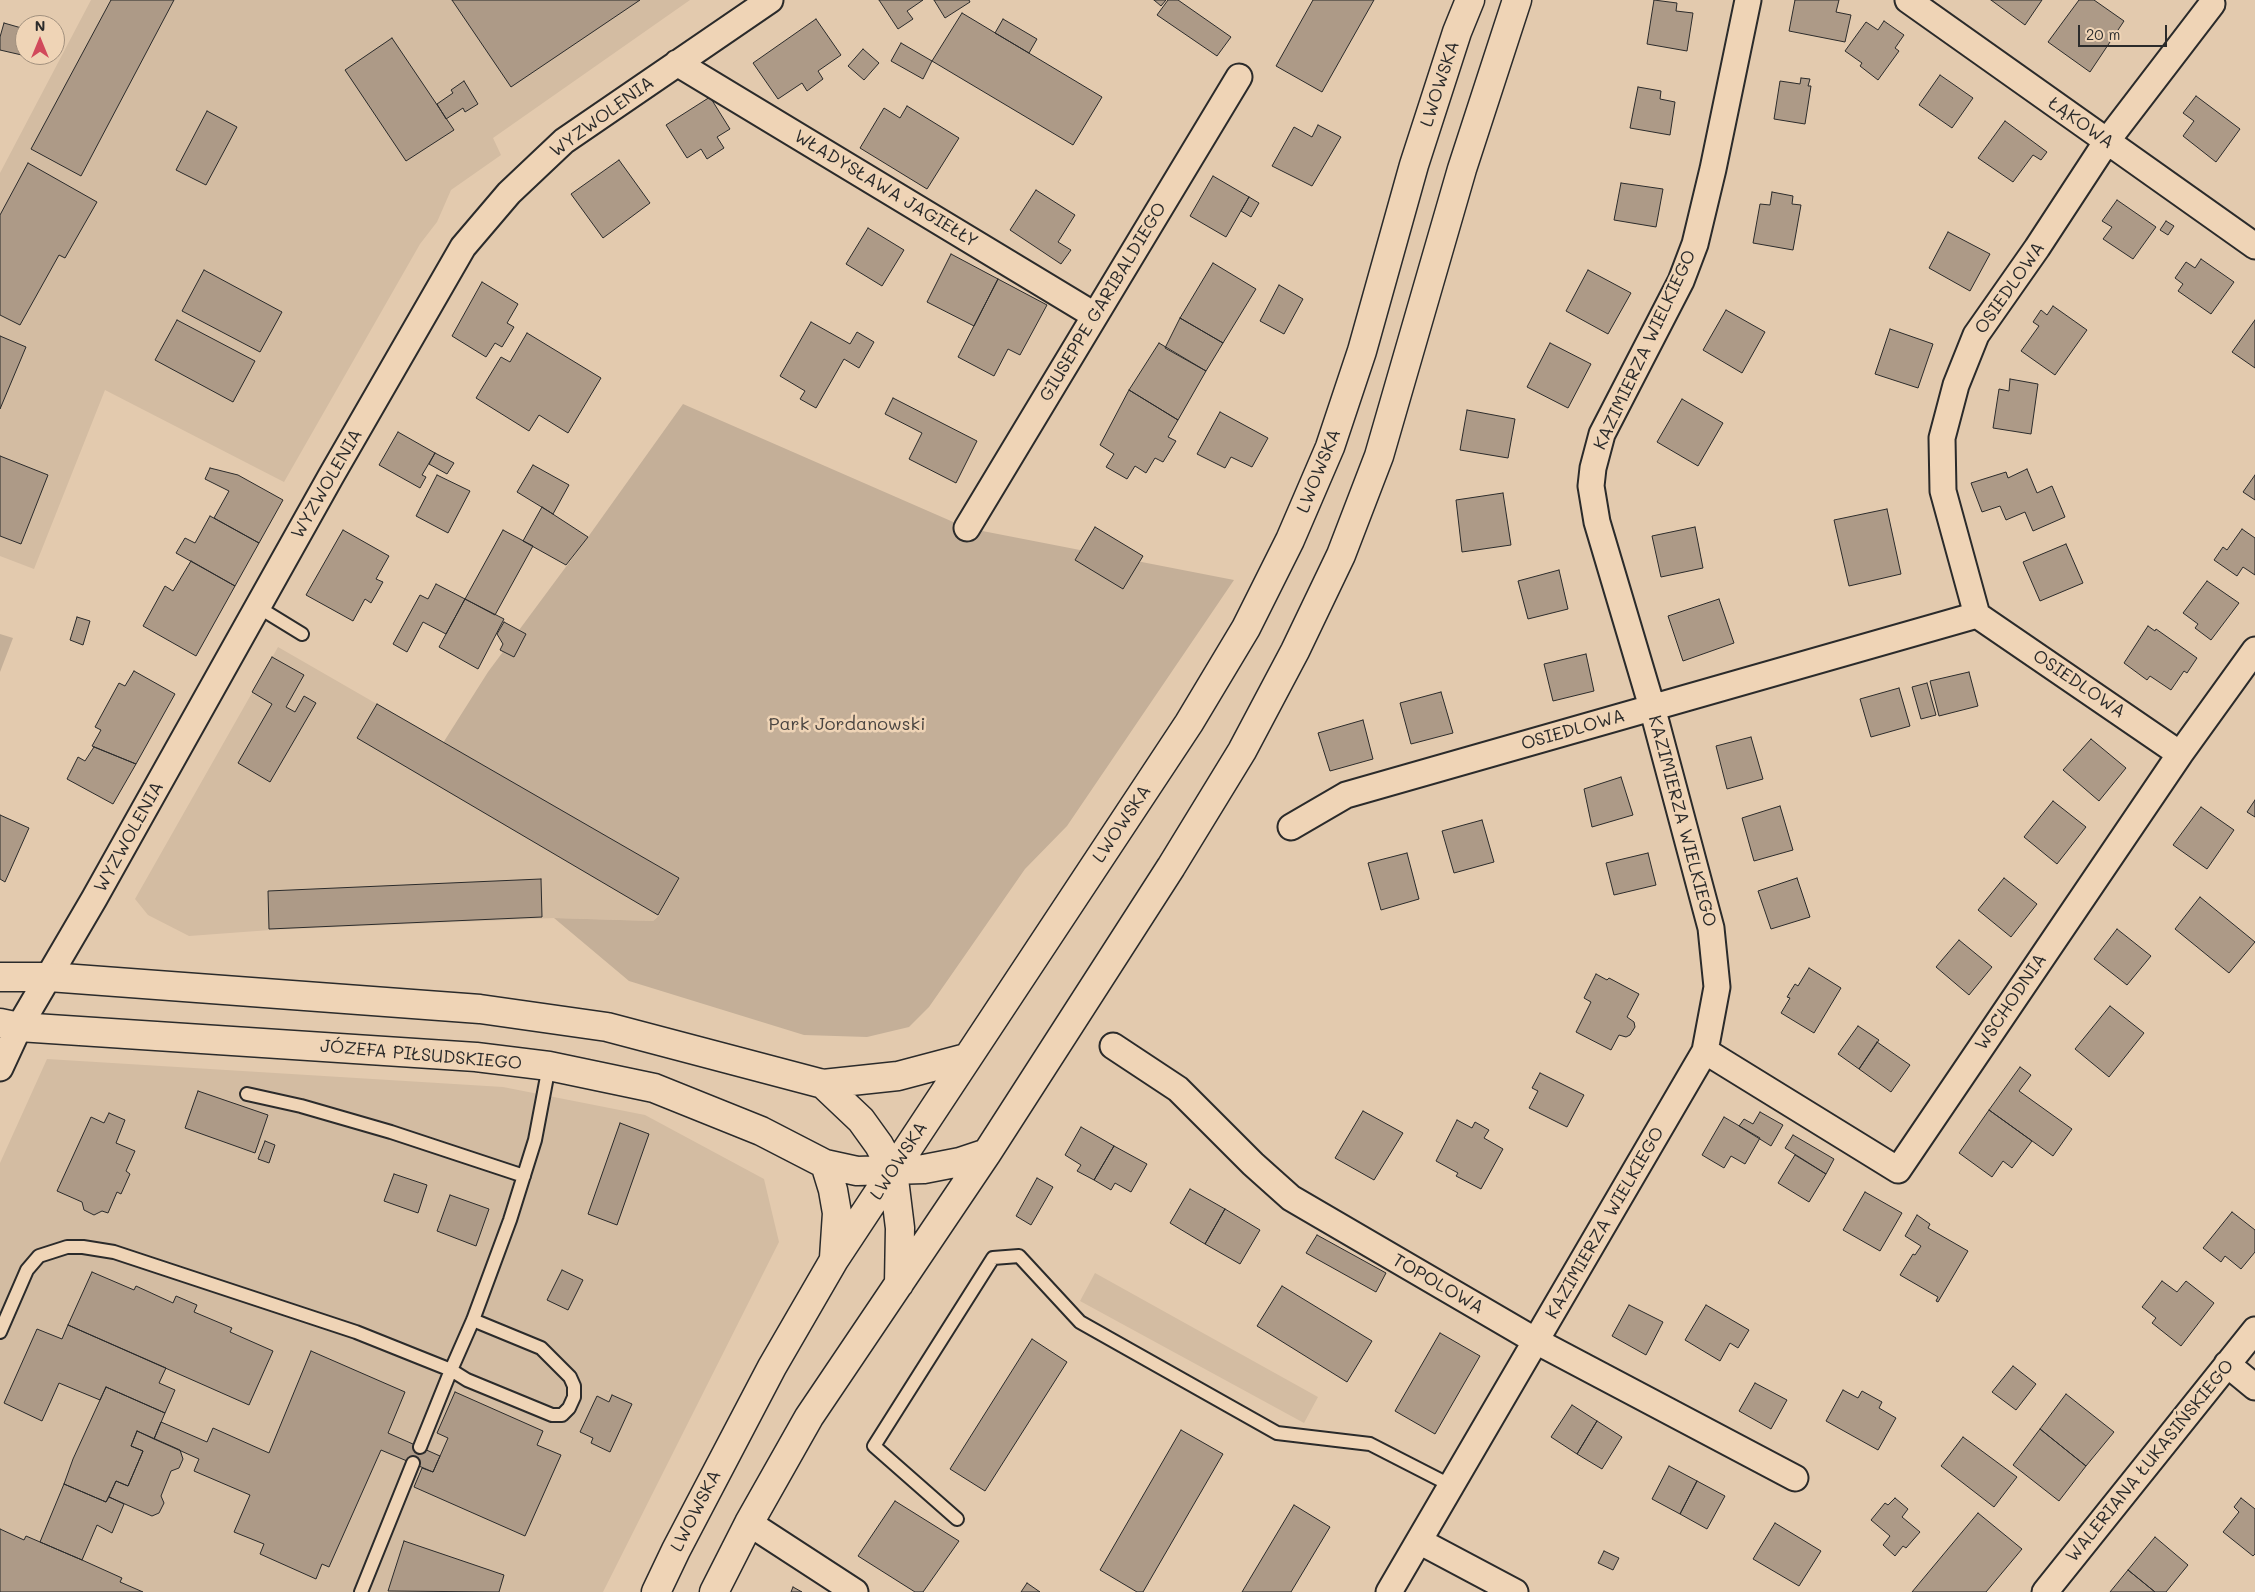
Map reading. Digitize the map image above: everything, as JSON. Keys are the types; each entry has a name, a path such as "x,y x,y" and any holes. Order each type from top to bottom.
{"main road":[{"name":"LWOWSKA","path":"656,1592 680,1542 772,1367 834,1260 1189,723 1246,628 1290,540 1330,447 1362,351 1414,165 1457,32 1470,0"},
{"path":"714,1592 749,1523 810,1417 987,1153 1166,875 1242,752 1296,651 1341,555 1379,456 1462,169 1517,0"},
{"path":"0,977 50,977 480,1009 607,1026 823,1084 898,1076 966,1058"},
{"name":"JÓZEFA PIŁSUDSKIEGO","path":"10,1025 467,1056 549,1066 654,1088 761,1131 825,1164 857,1170 893,1171 933,1167 960,1162 987,1153"},
{"path":"823,1084 861,1120 879,1145 893,1171 900,1228 899,1284"},
{"path":"825,1164 833,1190 837,1213 834,1260"}],"street":[{"name":"WYZWOLENIA","path":"0,1068 10,1025 50,977 462,247 509,193 564,141 770,0"},
{"name":"KAZIMIERZA WIELKIEGO","path":"1389,1592 1705,1051 1717,987 1711,928 1652,707 1597,522 1591,486 1593,468 1602,434 1681,281 1695,244 1713,169 1748,0"},
{"name":"ŁĄKOWA","path":"1908,0 2255,246"},
{"name":"OSIEDLOWA","path":"2180,754 1977,615 1943,491 1942,438 1956,385 1976,335 2038,248 2106,141 2212,4"},
{"name":"WŁADYSŁAWA JAGIEŁŁY","path":"677,63 1094,315"},
{"name":"GIUSEPPE GARIBALDIEGO","path":"968,528 1094,315 1239,77"},
{"name":"OSIEDLOWA","path":"1291,827 1346,795 1977,615"},
{"name":"WSCHODNIA","path":"1705,1051 1898,1170 2180,754 2255,650"},
{"name":"TOPOLOWA","path":"1113,1046 1178,1089 1253,1164 1291,1198 1536,1341 1795,1478"},
{"name":"WALERIANA ŁUKASIŃSKIEGO","path":"2045,1592 2255,1330"},
{"path":"2227,1364 2255,1387"},
{"path":"749,1523 855,1592"},
{"path":"1419,1541 1515,1592"}],"lane":[{"path":"258,608 302,634"},
{"path":"420,1447 473,1320 510,1220 535,1140 549,1066"},
{"path":"247,1094 355,1121 524,1176"},
{"path":"0,1332 27,1270 38,1256 67,1246 83,1247 114,1252 356,1332 451,1370 467,1380 552,1415 562,1415 569,1408 574,1397 574,1386 570,1377 553,1358 541,1348 473,1320"},
{"path":"957,1519 874,1446 993,1258 1019,1256 1080,1322 1277,1433 1370,1444 1452,1486"},
{"path":"361,1592 413,1464"}],"shaded area":[{"path":"91,0 690,0 493,138 501,155 451,190 437,222 420,244 284,482 105,390 34,569 0,556 0,173 57,65 65,65 65,49"},
{"path":"278,647 679,878 658,915 653,921 554,918 270,930 189,936 148,915 135,899"},
{"path":"47,1059 503,1087 645,1115 764,1179 779,1242 603,1592 0,1592 0,1163"},
{"path":"1095,1273 1318,1397 1304,1423 1080,1301"}],"green space":[{"name":"Park Jordanowski","path":"683,404 967,528 1234,580 1067,826 1025,869 929,1007 909,1027 867,1037 804,1035 629,981 554,918 653,921 659,915 679,878 443,743 488,672"},
{"path":"0,634 13,638 0,672"}],"building":[{"path":"111,0 174,0 81,176 31,149"},
{"path":"452,0 640,0 511,87"},
{"path":"879,0 923,0 907,11 913,19 898,29"},
{"path":"934,0 969,0 970,2 945,18"},
{"path":"1154,0 1166,0 1161,6"},
{"path":"1168,0 1178,0 1231,37 1217,56 1157,15"},
{"path":"1313,0 1374,0 1322,92 1276,66"},
{"path":"1654,0 1677,3 1676,11 1693,13 1687,51 1647,44"},
{"path":"1795,0 1839,0 1836,12 1851,15 1845,42 1789,31"},
{"path":"1991,0 2042,0 2025,25"},
{"path":"2079,0 2094,0 2124,21 2090,72 2048,42"},
{"path":"962,13 1102,97 1073,145 932,61"},
{"path":"816,19 841,55 818,71 823,79 807,91 802,83 778,99 753,63"},
{"path":"1003,19 1037,39 1029,53 995,33"},
{"path":"1884,21 1904,35 1895,48 1899,51 1878,80 1860,66 1862,63 1845,51 1866,22 1878,30"},
{"path":"4,23 15,26 15,53 0,50 0,37"},
{"path":"392,38 454,130 406,161 345,70"},
{"path":"901,43 932,61 923,79 891,61"},
{"path":"863,49 879,63 864,80 848,66"},
{"path":"1940,75 1973,98 1952,128 1919,105"},
{"path":"1801,78 1810,79 1808,86 1811,86 1805,124 1774,119 1780,81 1800,84"},
{"path":"464,81 478,104 465,112 463,108 446,119 437,104 453,93 451,90"},
{"path":"1638,87 1661,91 1660,99 1675,102 1670,135 1630,128"},
{"path":"2196,96 2240,129 2216,162 2183,136 2194,121 2183,113"},
{"path":"710,97 730,129 717,137 724,148 707,159 701,149 687,158 666,125"},
{"path":"907,106 959,138 927,189 860,148 884,108 900,118"},
{"path":"207,111 237,127 206,185 176,170"},
{"path":"2005,121 2047,152 2041,160 2033,155 2013,182 1978,158"},
{"path":"1318,125 1341,137 1312,186 1272,166 1294,127 1312,137"},
{"path":"619,160 650,203 603,238 571,194"},
{"path":"28,163 97,202 65,258 59,255 20,325 0,315 0,215"},
{"path":"1213,176 1249,197 1226,237 1190,216"},
{"path":"1621,183 1663,189 1656,227 1614,220"},
{"path":"1036,190 1075,215 1058,242 1071,250 1061,264 1010,230"},
{"path":"1772,192 1793,196 1792,204 1801,205 1793,250 1753,243 1760,204 1770,205"},
{"path":"1249,197 1259,203 1251,217 1241,211"},
{"path":"2117,200 2156,227 2133,259 2103,239 2112,227 2102,221"},
{"path":"2166,221 2174,226 2168,235 2160,230"},
{"path":"868,228 904,250 882,286 846,264"},
{"path":"1948,232 1990,254 1970,291 1929,268"},
{"path":"951,254 998,279 974,326 927,302"},
{"path":"2201,259 2234,282 2211,314 2178,291 2183,284 2175,278 2186,262 2195,268"},
{"path":"1213,263 1256,289 1223,343 1180,318"},
{"path":"204,270 282,312 260,352 182,311"},
{"path":"1588,270 1631,293 1608,334 1566,311"},
{"path":"998,279 1047,305 1020,355 1008,349 994,376 958,357"},
{"path":"482,282 518,304 507,323 514,327 502,347 495,343 486,357 452,336"},
{"path":"1279,285 1303,299 1284,334 1260,321"},
{"path":"2053,306 2087,330 2055,375 2021,351 2039,326 2033,322 2041,310 2047,315"},
{"path":"1726,310 1765,332 1742,373 1703,350"},
{"path":"1180,318 1223,343 1206,371 1165,348"},
{"path":"177,320 255,361 233,402 155,360"},
{"path":"2255,320 2255,368 2232,352"},
{"path":"811,322 850,344 857,332 874,342 859,368 844,359 816,408 800,399 805,391 780,376"},
{"path":"1890,329 1933,344 1918,388 1875,374"},
{"path":"527,333 601,378 568,433 539,415 529,431 476,398 501,357 510,362"},
{"path":"0,336 26,347 0,409"},
{"path":"1159,343 1206,371 1178,420 1129,390"},
{"path":"1550,343 1591,364 1568,408 1527,387"},
{"path":"2010,379 2038,384 2031,434 1993,428 1999,389 2009,391"},
{"path":"1129,390 1178,420 1168,437 1176,441 1163,462 1155,458 1146,473 1135,466 1127,479 1106,467 1114,454 1100,445"},
{"path":"893,398 977,441 956,483 909,459 922,433 885,414"},
{"path":"1682,399 1723,423 1698,466 1657,442"},
{"path":"1467,410 1515,419 1508,458 1460,450"},
{"path":"1220,412 1268,438 1252,467 1231,457 1225,468 1197,454"},
{"path":"398,432 435,453 422,475 426,477 420,488 379,465"},
{"path":"435,453 454,463 447,474 429,464"},
{"path":"0,456 48,475 21,544 0,536"},
{"path":"533,465 569,485 553,514 517,492"},
{"path":"210,468 238,475 283,500 259,543 214,518 229,491 205,479"},
{"path":"2027,469 2037,493 2052,486 2065,517 2033,531 2025,512 2006,520 2000,506 1982,512 1971,483 2006,472 2008,478"},
{"path":"437,475 470,491 448,533 416,516"},
{"path":"2255,475 2255,500 2243,492"},
{"path":"1503,493 1511,545 1462,552 1456,500"},
{"path":"542,507 588,537 566,565 523,541"},
{"path":"1887,509 1901,574 1849,586 1834,520"},
{"path":"210,516 259,543 235,586 176,553 185,538 195,543"},
{"path":"1095,527 1143,556 1123,589 1075,560"},
{"path":"1695,527 1703,568 1661,577 1652,536"},
{"path":"2242,529 2255,538 2255,575 2243,567 2237,576 2214,560 2223,547 2227,550"},
{"path":"343,530 389,556 376,579 383,582 371,603 365,599 353,621 306,595"},
{"path":"503,530 533,546 495,615 465,599"},
{"path":"2066,544 2083,583 2040,601 2023,562"},
{"path":"191,561 235,586 196,656 143,626 165,586 173,591"},
{"path":"1559,570 1568,609 1528,619 1518,581"},
{"path":"2207,581 2239,603 2211,640 2195,628 2198,624 2183,613"},
{"path":"436,584 465,599 446,634 423,622 407,652 393,644 420,595 428,599"},
{"path":"465,599 504,619 478,669 439,647"},
{"path":"1719,599 1734,643 1683,661 1668,616"},
{"path":"77,617 90,621 83,645 70,640"},
{"path":"504,622 526,634 514,657 500,650 503,644 497,634"},
{"path":"2148,626 2155,631 2156,629 2197,658 2187,673 2184,671 2171,690 2150,676 2147,680 2124,663"},
{"path":"1586,654 1594,691 1553,701 1544,664"},
{"path":"272,657 304,675 286,707 295,712 304,696 316,703 270,782 238,763 272,704 252,692"},
{"path":"134,671 175,694 136,764 92,746 101,730 95,727 119,683 125,686"},
{"path":"1969,672 1978,706 1939,716 1930,681"},
{"path":"1927,683 1936,715 1921,719 1912,687"},
{"path":"1899,688 1910,726 1871,737 1860,699"},
{"path":"1441,692 1453,733 1411,744 1400,703"},
{"path":"377,704 679,878 658,915 357,738"},
{"path":"1363,720 1373,759 1330,771 1318,733"},
{"path":"1751,737 1763,779 1727,789 1716,746"},
{"path":"2091,739 2126,768 2099,801 2063,770"},
{"path":"94,747 136,764 113,804 67,779 78,757 85,761"},
{"path":"1621,777 1633,815 1592,827 1584,789"},
{"path":"2255,800 2255,817 2247,812"},
{"path":"2053,801 2086,827 2057,864 2024,837"},
{"path":"1780,806 1793,850 1754,861 1742,818"},
{"path":"2201,807 2234,830 2207,869 2173,845"},
{"path":"0,815 29,828 5,882 0,879"},
{"path":"1482,820 1494,862 1454,873 1442,831"},
{"path":"1407,853 1419,899 1381,910 1368,863"},
{"path":"1648,853 1656,885 1614,895 1606,863"},
{"path":"1797,878 1810,917 1771,929 1758,891"},
{"path":"2004,878 2037,904 2011,937 1978,910"},
{"path":"541,879 542,917 269,929 268,891"},
{"path":"2200,897 2255,942 2229,973 2175,929"},
{"path":"2117,929 2151,956 2127,985 2094,959"},
{"path":"1959,940 1992,967 1969,995 1936,967"},
{"path":"1809,968 1841,988 1814,1033 1781,1013 1790,998 1787,997 1795,984 1798,986"},
{"path":"1596,974 1607,980 1609,978 1639,994 1627,1017 1634,1022 1635,1027 1630,1035 1626,1037 1619,1035 1611,1050 1576,1032 1591,1002 1584,998"},
{"path":"2110,1006 2144,1033 2109,1077 2075,1049"},
{"path":"1858,1026 1879,1040 1859,1069 1838,1054"},
{"path":"1877,1042 1910,1065 1891,1092 1859,1069"},
{"path":"2020,1067 2031,1075 2019,1091 2072,1129 2053,1156 1989,1110"},
{"path":"1540,1073 1584,1095 1567,1127 1529,1108 1538,1091 1532,1088"},
{"path":"198,1091 268,1115 255,1153 185,1128"},
{"path":"1989,1110 2032,1141 2012,1168 2003,1161 1992,1177 1959,1153"},
{"path":"1363,1111 1403,1133 1374,1180 1335,1158"},
{"path":"1760,1112 1783,1125 1771,1146 1739,1126 1744,1119 1753,1124"},
{"path":"109,1113 125,1120 116,1143 135,1151 126,1171 130,1174 121,1194 117,1192 108,1213 102,1211 94,1215 84,1210 82,1202 57,1191 91,1117 104,1123"},
{"path":"1724,1117 1760,1138 1745,1164 1731,1156 1724,1168 1702,1155"},
{"path":"1457,1120 1472,1128 1475,1122 1489,1130 1484,1138 1503,1149 1481,1189 1456,1176 1458,1173 1436,1161"},
{"path":"620,1123 649,1134 617,1225 588,1214"},
{"path":"1081,1127 1114,1146 1094,1180 1077,1171 1081,1165 1065,1155"},
{"path":"1793,1135 1834,1159 1826,1174 1785,1148"},
{"path":"265,1141 275,1145 269,1163 258,1159"},
{"path":"1114,1146 1147,1164 1131,1192 1115,1183 1111,1190 1094,1180"},
{"path":"1795,1155 1826,1174 1809,1202 1778,1183"},
{"path":"394,1174 427,1185 418,1213 384,1201"},
{"path":"1037,1178 1053,1187 1031,1225 1016,1216"},
{"path":"1190,1189 1225,1209 1205,1244 1170,1223"},
{"path":"1865,1192 1902,1213 1880,1251 1843,1230"},
{"path":"450,1195 489,1209 476,1246 437,1231"},
{"path":"1225,1209 1260,1230 1240,1264 1205,1244"},
{"path":"2232,1212 2255,1230 2255,1252 2241,1269 2225,1256 2221,1262 2203,1248"},
{"path":"1917,1215 1930,1224 1928,1228 1968,1251 1938,1302 1936,1301 1938,1297 1900,1275 1913,1254 1915,1255 1921,1246 1905,1236"},
{"path":"1317,1235 1386,1273 1376,1292 1306,1253"},
{"path":"562,1270 583,1280 568,1310 547,1300"},
{"path":"92,1272 134,1290 136,1286 173,1303 176,1296 197,1305 194,1312 232,1328 230,1332 273,1351 249,1405 68,1325"},
{"path":"2162,1281 2177,1292 2186,1281 2214,1303 2181,1346 2152,1323 2156,1318 2142,1307"},
{"path":"1282,1286 1372,1341 1347,1382 1257,1326"},
{"path":"1629,1305 1663,1322 1646,1355 1612,1336"},
{"path":"1706,1305 1749,1330 1738,1348 1730,1343 1720,1361 1685,1340"},
{"path":"68,1325 166,1368 159,1383 175,1390 165,1413 106,1387 100,1400 59,1383 42,1421 4,1403 37,1329 62,1339"},
{"path":"1440,1333 1480,1356 1435,1434 1395,1411"},
{"path":"1032,1339 1067,1362 985,1491 950,1469"},
{"path":"311,1351 405,1392 388,1433 440,1456 433,1472 381,1450 329,1567 322,1564 316,1579 260,1554 264,1544 234,1532 250,1495 194,1471 199,1459 154,1439 161,1422 207,1442 213,1428 269,1453"},
{"path":"2013,1366 2036,1384 2016,1410 1992,1392"},
{"path":"1755,1383 1787,1400 1771,1429 1739,1411"},
{"path":"106,1387 165,1413 154,1439 137,1431 131,1446 143,1451 128,1486 116,1481 106,1502 64,1484 73,1459"},
{"path":"1843,1390 1858,1398 1862,1391 1882,1402 1879,1408 1896,1418 1878,1450 1826,1421"},
{"path":"455,1392 543,1431 537,1445 561,1455 525,1536 414,1487 422,1468 433,1472 448,1438 437,1433"},
{"path":"2066,1394 2114,1432 2086,1466 2040,1429"},
{"path":"612,1395 632,1404 610,1452 591,1443 593,1438 580,1432 597,1396 609,1402"},
{"path":"1572,1405 1597,1421 1577,1454 1551,1437"},
{"path":"1597,1421 1622,1437 1602,1469 1577,1454"},
{"path":"2040,1429 2086,1466 2059,1501 2013,1465"},
{"path":"1181,1430 1223,1454 1143,1592 1137,1592 1100,1570"},
{"path":"137,1431 180,1450 183,1459 179,1468 171,1471 161,1496 164,1503 159,1513 152,1516 109,1497 116,1481 128,1486 143,1451 131,1446"},
{"path":"1963,1437 2017,1477 1994,1507 1941,1466"},
{"path":"1669,1466 1697,1481 1680,1514 1652,1499"},
{"path":"1697,1481 1725,1496 1707,1529 1680,1514"},
{"path":"64,1484 106,1502 109,1497 124,1504 112,1533 97,1525 82,1560 40,1542"},
{"path":"1895,1498 1908,1509 1902,1517 1920,1532 1906,1548 1903,1546 1895,1556 1883,1545 1890,1536 1871,1520 1885,1503 1888,1505"},
{"path":"2241,1498 2255,1509 2255,1554 2253,1556 2223,1532 2239,1512 2234,1507"},
{"path":"895,1501 959,1541 923,1592 915,1592 858,1556"},
{"path":"1294,1505 1330,1527 1291,1592 1242,1592"},
{"path":"1978,1513 2022,1549 1986,1592 1912,1592"},
{"path":"1775,1523 1821,1551 1799,1586 1753,1559"},
{"path":"0,1529 24,1540 26,1536 82,1560 122,1578 120,1582 143,1592 0,1592"},
{"path":"2155,1537 2188,1565 2166,1592 2155,1592 2128,1570"},
{"path":"404,1541 504,1575 499,1592 388,1591"},
{"path":"1604,1551 1619,1558 1613,1570 1598,1563"},
{"path":"2128,1570 2155,1592 2110,1592"},
{"path":"1027,1583 1040,1592 1021,1592"},
{"path":"793,1587 802,1592 791,1592"}]}
